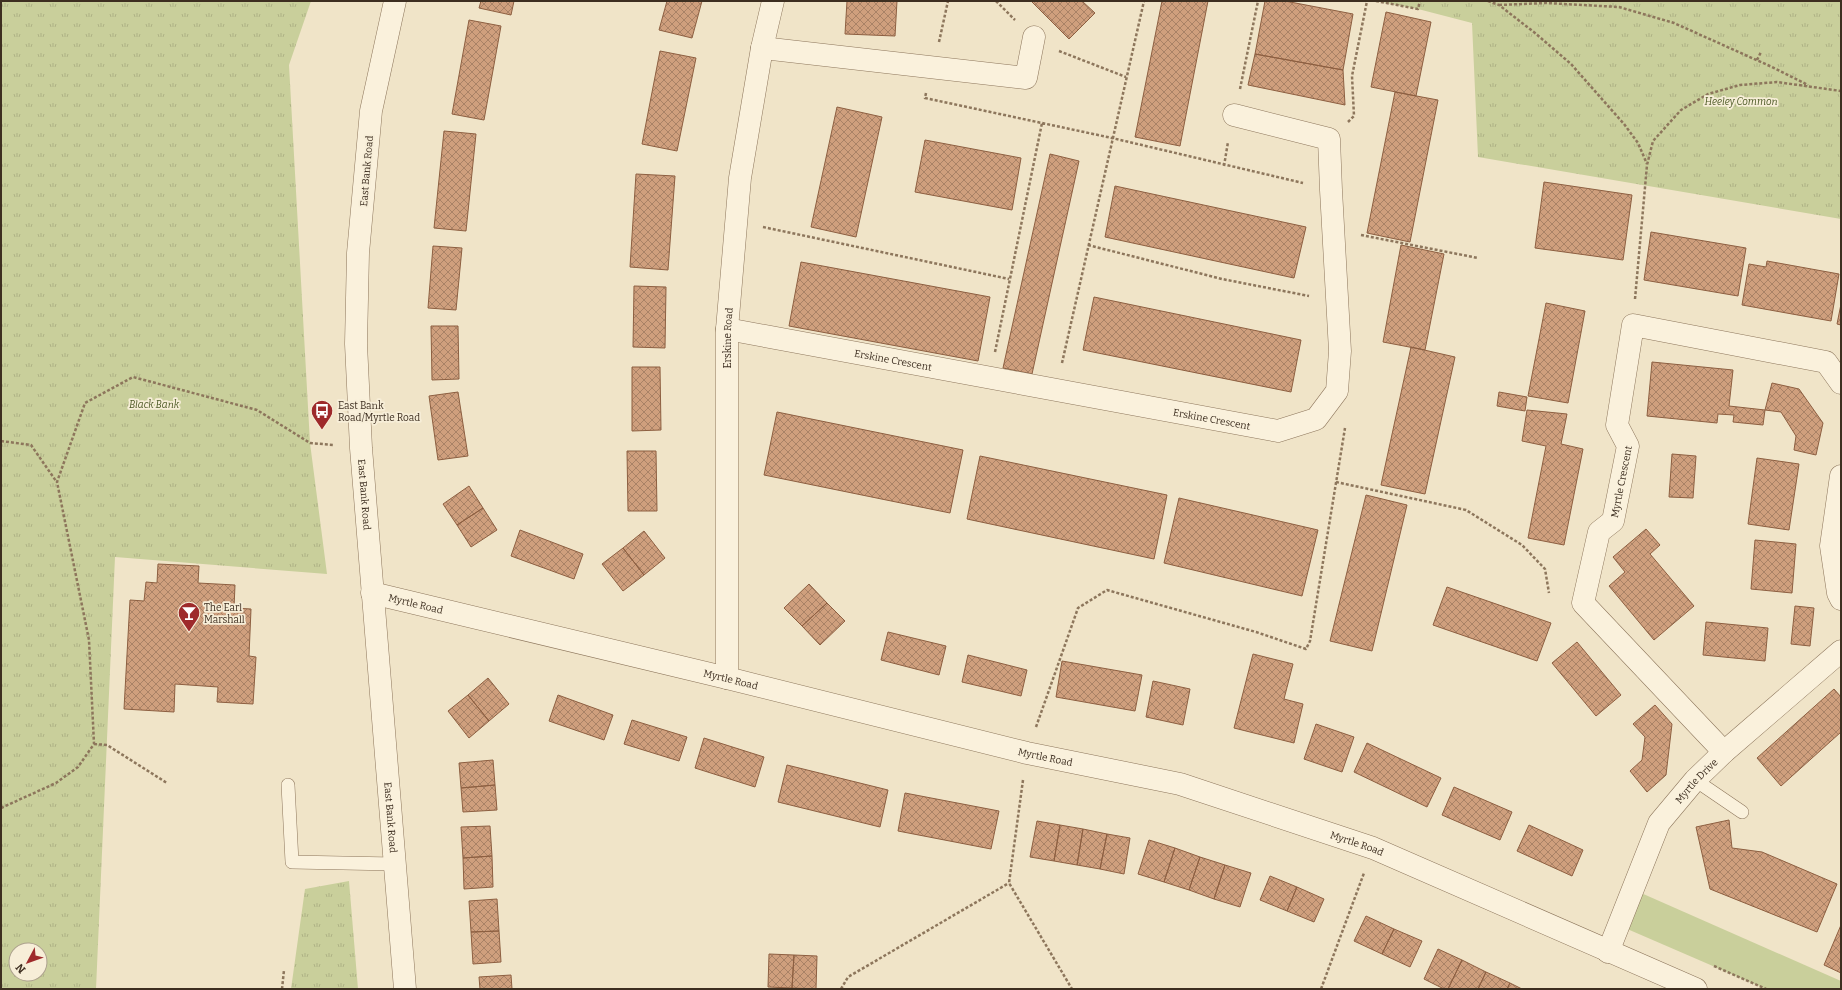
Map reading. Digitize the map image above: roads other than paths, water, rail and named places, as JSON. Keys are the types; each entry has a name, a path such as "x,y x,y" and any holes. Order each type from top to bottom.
{"street":[{"name":"East Bank Road","path":"395,1 372,111 358,253 356,344 361,448 372,593 405,989"},
{"name":"Erskine Road","path":"727,678 727,329 740,178 762,48 773,1"},
{"path":"762,48 1026,78 1034,37"},
{"name":"Erskine Crescent","path":"727,329 1278,431 1316,419 1337,391 1340,351 1331,190 1330,140 1234,115"},
{"name":"Myrtle Crescent","path":"1724,752 1583,603 1599,532 1613,521 1628,446 1617,425 1633,325 1826,362 1841,383"},
{"path":"1841,476 1831,546 1838,593 1841,599"},
{"name":"Myrtle Road","path":"372,593 727,678 1027,753 1180,784 1373,848 1608,952 1696,989"},
{"name":"Myrtle Drive","path":"1608,952 1659,823 1695,780 1724,752 1841,651"}],"lane":[{"path":"1695,780 1742,812"},
{"path":"288,785 292,862 394,864"}],"place":[{"name":"East Bank Road/Myrtle Road","path":"322,430"},
{"name":"The Earl Marshall","path":"189,632"}],"park label":[{"name":"Heeley Common","path":"1741,101"},
{"name":"Black Bank","path":"154,404"}]}
